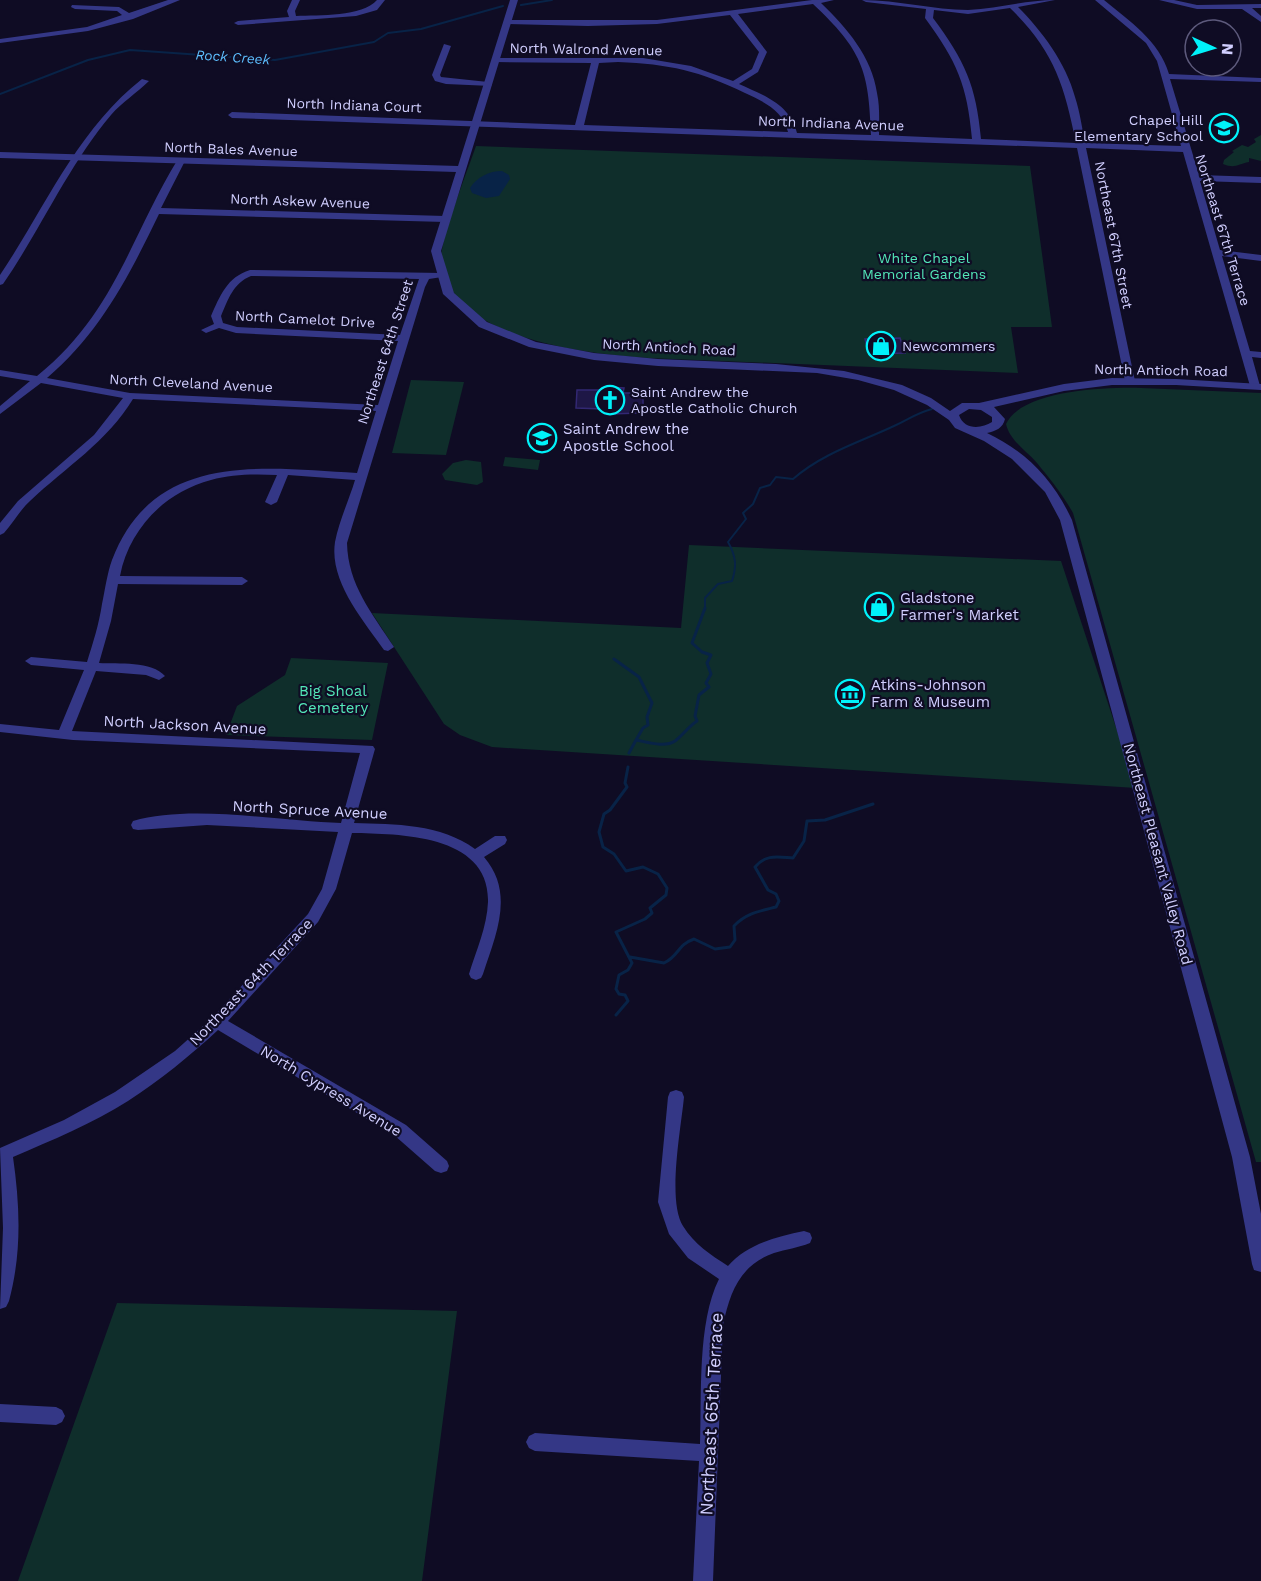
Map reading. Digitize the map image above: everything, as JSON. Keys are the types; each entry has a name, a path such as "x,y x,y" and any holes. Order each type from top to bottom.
{"street":[{"path":"147,0 161,5"},
{"path":"0,41 69,33 176,0"},
{"path":"293,19 291,11 296,0"},
{"path":"238,23 356,14 368,10 381,0"},
{"path":"439,275 436,251 514,0"},
{"path":"507,22 588,24 657,22 830,0"},
{"path":"866,0 968,12 1051,0"},
{"name":"Northeast 67th Terrace","path":"1099,0 1149,42 1161,61 1185,149 1258,387"},
{"path":"1163,0 1197,7 1261,6"},
{"path":"815,2 845,34 869,73 874,97 875,138"},
{"name":"Northeast 67th Street","path":"1012,6 1040,36 1060,68 1073,104 1130,381"},
{"path":"75,7 119,9 130,16"},
{"path":"930,8 929,18 954,50 967,75 973,99 977,142"},
{"path":"1245,8 1261,20"},
{"path":"732,12 763,52 755,70 733,84"},
{"path":"447,46 436,75 438,79 446,82 488,84"},
{"name":"North Walrond Avenue","path":"495,60 669,64 701,70 775,104 788,117 793,135"},
{"path":"579,127 595,61"},
{"path":"1166,76 1261,80"},
{"path":"0,282 16,260 77,157 108,114 145,81"},
{"name":"North Indiana Court","path":"232,115 476,123"},
{"name":"North Indiana Avenue","path":"476,123 1185,149"},
{"name":"North Bales Avenue","path":"0,154 460,169"},
{"path":"0,411 83,339 104,308 182,161"},
{"path":"1194,178 1261,180"},
{"name":"North Askew Avenue","path":"154,211 445,219"},
{"path":"1216,252 1261,258"},
{"path":"0,260 16,260"},
{"path":"236,266 243,275"},
{"path":"219,325 216,316 230,284 243,275 256,272 426,276"},
{"name":"North Antioch Road","path":"439,275 445,291 456,304 483,326 554,352 607,359 819,370 878,382 924,398 966,406 980,406 1027,397 1065,387 1130,381 1258,387"},
{"name":"Northeast 64th Street","path":"388,647 345,578 340,555 342,532 426,276 439,275"},
{"name":"North Camelot Drive","path":"206,330 219,325 236,330 405,338"},
{"path":"1246,354 1261,355"},
{"name":"North Cleveland Avenue","path":"0,373 130,396 382,408"},
{"path":"0,531 29,495 105,432 122,411 130,396"},
{"name":"North Antioch Road","path":"998,422 1027,397"},
{"name":"North Antioch Road","path":"924,398 952,418 959,426 973,431"},
{"path":"952,418 955,411 966,406"},
{"name":"Northeast Pleasant Valley Road","path":"980,406 993,411 1004,437 1019,451 1022,459"},
{"path":"973,431 988,430 998,422"},
{"name":"Northeast Pleasant Valley Road","path":"973,431 1022,459 1050,490 1066,520 1241,1156 1261,1264"},
{"path":"64,735 103,629 118,560 144,517 169,493 190,483 226,473 360,477"},
{"path":"271,502 283,473"},
{"path":"113,580 242,581"},
{"path":"31,661 148,671 159,676"},
{"name":"North Jackson Avenue","path":"0,728 64,735 368,749"},
{"name":"Northeast 64th Terrace","path":"2,1154 70,1125 121,1097 180,1055 217,1023 313,918 329,889 368,749"},
{"name":"North Spruce Avenue","path":"138,825 167,820 347,828 431,834 457,844 474,856 491,879 495,902 476,974"},
{"path":"474,856 500,840"},
{"name":"North Cypress Avenue","path":"217,1023 400,1130 441,1166"},
{"path":"676,1097 666,1202 675,1229 694,1253 730,1277 744,1260 770,1245 804,1238"},
{"path":"0,1301 11,1246 12,1206 2,1154"},
{"name":"Northeast 65th Terrace","path":"702,1581 714,1325 718,1298 730,1277"},
{"path":"0,1413 56,1416"},
{"path":"535,1442 708,1453"}],"green space":[{"path":"1261,135 1261,161 1249,158 1249,162 1236,166 1223,164 1224,160 1234,152 1232,151 1242,145 1248,147 1256,142 1254,139"},
{"name":"White Chapel Memorial Gardens","path":"476,146 1030,166 1052,327 1011,327 1018,373 648,358 591,352 525,337 494,325 468,308 450,287 441,260 450,221"},
{"path":"411,380 464,382 446,455 392,453"},
{"path":"1107,388 1261,393 1261,1162 1256,1162 1073,513 1061,493 1015,440 1006,424 1015,413 1047,397"},
{"path":"505,457 540,460 538,470 503,466"},
{"path":"466,460 481,462 483,482 477,485 445,480 442,474 453,463"},
{"path":"689,545 1061,561 1136,788 492,747 460,735 444,724 372,613 681,628"},
{"name":"Big Shoal Cemetery","path":"291,658 388,663 372,740 226,735 237,706 285,675"},
{"path":"117,1303 457,1311 422,1581 18,1581"}],"water":[{"path":"502,171 509,175 510,179 499,196 486,198 472,193 470,188 480,178 488,173"}],"building":[{"name":"Newcommers","path":"900,338 905,353 869,354 865,339"},
{"name":"Saint Andrew the Apostle Catholic Church","path":"605,387 624,388 623,393 643,393 643,407 639,407 639,413 610,414 610,412 604,412 604,409 576,408 577,390 605,390"}],"waterway":[{"name":"Rock Creek","path":"521,5 552,0"},
{"name":"Rock Creek","path":"0,94 88,60 130,50 275,60 374,42 388,33 421,29 503,6"},
{"path":"705,608 705,598 718,584 732,581 735,561 728,542 746,519 743,513 753,504 760,488 770,485 776,477 793,479 829,455 932,409"},
{"path":"636,740 656,744 671,743 697,721 695,716 699,695 709,687 706,683 711,674 707,663 711,655 702,652 692,643 705,608"},
{"path":"614,659 639,677 652,703 647,717 648,725 643,728 636,740"},
{"path":"629,753 636,740"},
{"path":"616,1015 628,1001 625,995 619,994 616,989 619,975 628,970 632,963 616,932 645,919 652,913 650,908 666,895 667,888 658,874 643,867 626,871 614,854 603,847 599,832 604,814 610,810 627,787 625,783 628,767"},
{"path":"630,957 664,963 673,957 684,944 694,939 715,949 730,947 735,940 734,926 743,918 754,913 776,907 779,901 776,894 768,890 755,867 763,860 772,857 793,858 804,841 807,821 825,820 873,804"}],"place":[{"name":"Chapel Hill Elementary School","path":"1224,128"},
{"name":"Newcommers","path":"881,346"},
{"name":"Saint Andrew the Apostle Catholic Church","path":"610,400"},
{"name":"Saint Andrew the Apostle School","path":"542,438"},
{"name":"Gladstone Farmer's Market","path":"879,607"},
{"name":"Atkins-Johnson Farm & Museum","path":"850,694"}]}
